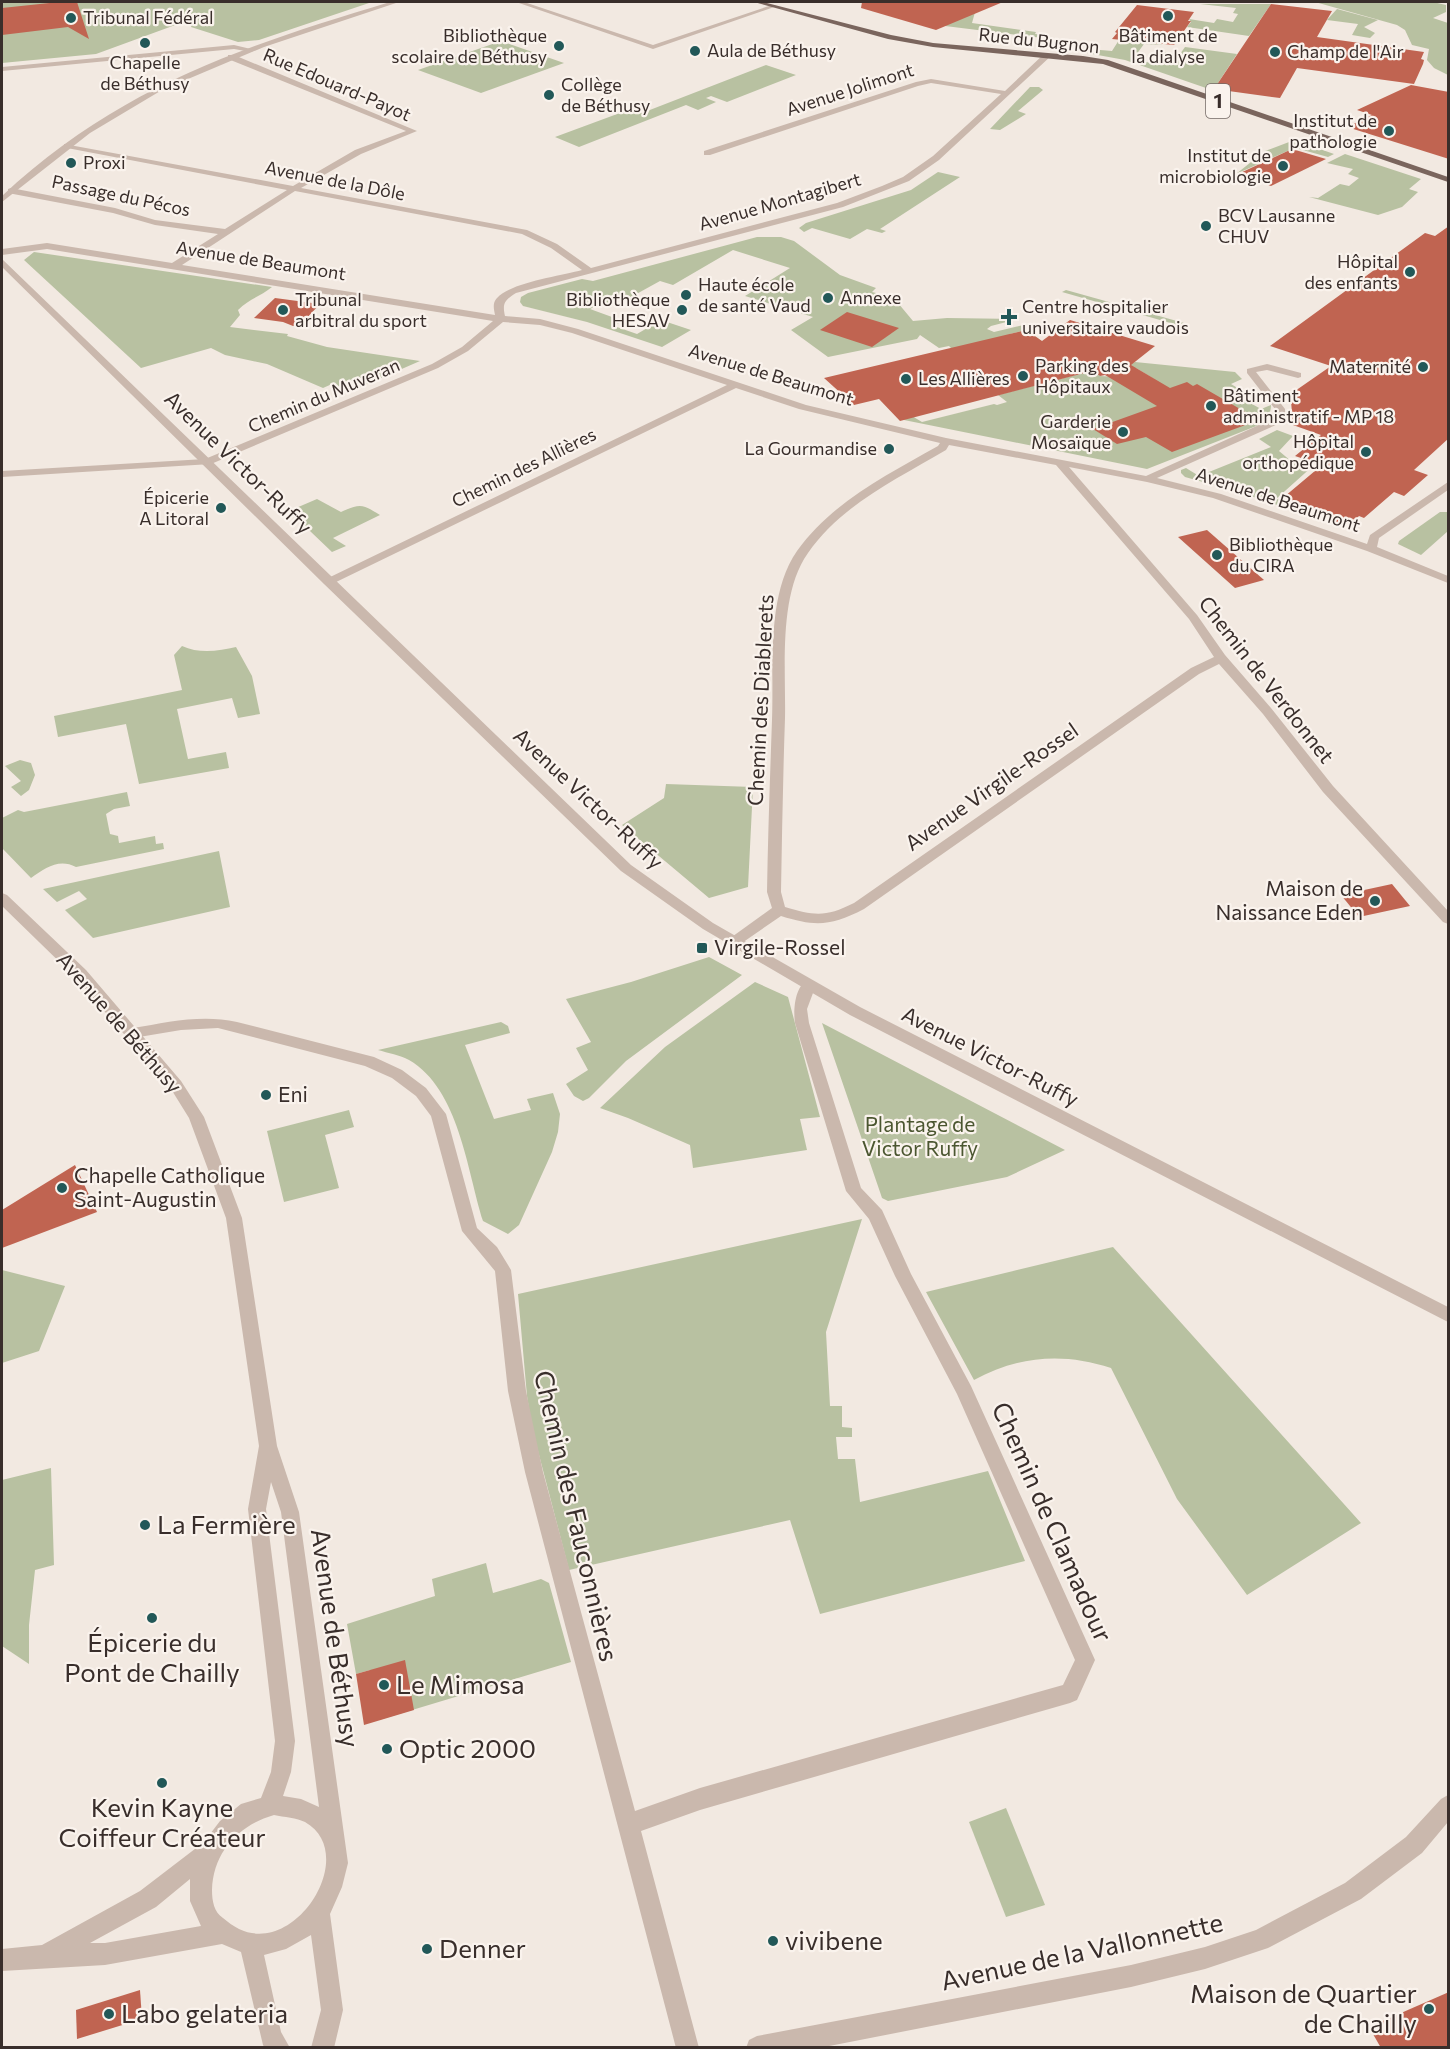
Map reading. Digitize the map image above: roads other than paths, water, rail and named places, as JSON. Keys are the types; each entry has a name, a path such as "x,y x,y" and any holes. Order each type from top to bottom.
{"main road":[{"name":"Rue du Bugnon","path":"757,2 919,43 1083,58 1116,65 1449,180"}],"street":[{"path":"2,200 67,146 154,91 231,57 396,2"},
{"path":"519,2 653,47 774,6"},
{"path":"2,69 234,46 251,50"},
{"name":"Avenue Montagibert","path":"501,319 498,307 500,300 513,291 840,205 906,179 936,158 1048,55"},
{"name":"Rue Edouard-Payot","path":"231,57 413,131 358,152 292,189"},
{"name":"Avenue Jolimont","path":"707,153 916,84 931,81 1006,93"},
{"name":"Avenue de la Dôle","path":"67,146 524,232 554,246 588,270"},
{"name":"Passage du Pécos","path":"174,266 292,189"},
{"name":"Passage du Pécos","path":"11,191 115,211 130,217 171,226 225,232"},
{"name":"Avenue de Beaumont","path":"2,252 47,246 501,319 540,322 575,330 803,407 946,441 1147,478 1217,495 1371,549 1449,580"},
{"name":"Avenue Victor-Ruffy","path":"2,261 328,582 626,868 734,942 895,1032 1449,1315"},
{"name":"Chemin du Muveran","path":"2,474 207,462 435,366 465,349 501,319"},
{"path":"1147,478 1274,422 1280,414 1280,409 1250,371 1267,367 1298,375"},
{"name":"Chemin des Allières","path":"328,582 734,385"},
{"name":"Chemin des Diablerets","path":"779,910 774,892 781,647 785,593 790,574 800,556 826,523 942,448 946,441"},
{"name":"Chemin de Verdonnet","path":"1058,461 1193,617 1221,657 1328,789 1449,919"},
{"path":"1371,549 1374,537 1449,485"},
{"name":"Avenue Virgile-Rossel","path":"779,910 803,918 833,920 859,906 1195,671 1221,657"},
{"name":"Avenue de Béthusy","path":"2,898 81,974 176,1085 196,1117 234,1218 268,1446 288,1502 337,1863 333,1888 319,1912 300,1931 274,1943 251,1945 221,1934"},
{"path":"734,942 779,910"},
{"name":"Chemin de Clamadour","path":"629,1824 700,1799 1070,1693 1085,1660 965,1391 903,1276 876,1215 854,1191 802,1023 800,1009 809,985"},
{"name":"Chemin des Fauconnières","path":"133,1033 181,1025 218,1023 369,1061 397,1074 422,1092 438,1114 470,1231 491,1252 503,1270 517,1391 534,1472 688,2048"},
{"name":"Avenue de Béthusy","path":"268,1446 258,1509 285,1741 281,1772 268,1805"},
{"path":"221,1934 209,1920 202,1903 201,1875 210,1850 222,1831 241,1816 268,1805 291,1805 316,1816 333,1840"},
{"name":"Avenue de la Vallonnette","path":"757,2048 1131,1976 1205,1958 1260,1940 1353,1891 1414,1845 1449,1806"},
{"path":"45,1956 148,1899 210,1850"},
{"path":"319,1912 332,2010 322,2048"},
{"path":"2,1960 105,1954 221,1934"},
{"path":"251,1945 271,2037 279,2048"}],"place":[{"name":"Bâtiment de la dialyse","path":"1168,16"},
{"name":"Tribunal Fédéral","path":"71,18"},
{"name":"Chapelle de Béthusy","path":"145,43"},
{"name":"Bibliothèque scolaire de Béthusy","path":"559,46"},
{"name":"Aula de Béthusy","path":"695,51"},
{"name":"Champ de l'Air","path":"1275,52"},
{"name":"Collège de Béthusy","path":"549,95"},
{"name":"Institut de pathologie","path":"1389,131"},
{"name":"Proxi","path":"71,163"},
{"name":"Institut de microbiologie","path":"1283,166"},
{"name":"BCV Lausanne CHUV","path":"1206,226"},
{"name":"Hôpital des enfants","path":"1410,272"},
{"name":"Haute école de santé Vaud","path":"686,295"},
{"name":"Annexe","path":"828,298"},
{"name":"Tribunal arbitral du sport","path":"283,310"},
{"name":"Bibliothèque HESAV","path":"682,310"},
{"name":"Centre hospitalier universitaire vaudois","path":"1009,317"},
{"name":"Maternité","path":"1423,367"},
{"name":"Parking des Hôpitaux","path":"1023,376"},
{"name":"Les Allières","path":"906,379"},
{"name":"Bâtiment administratif - MP 18","path":"1211,406"},
{"name":"Garderie Mosaïque","path":"1123,432"},
{"name":"La Gourmandise","path":"889,449"},
{"name":"Hôpital orthopédique","path":"1366,452"},
{"name":"Épicerie A Litoral","path":"221,508"},
{"name":"Bibliothèque du CIRA","path":"1217,555"},
{"name":"Maison de Naissance Eden","path":"1375,901"},
{"name":"Virgile-Rossel","path":"702,948"},
{"name":"Eni","path":"266,1095"},
{"name":"Chapelle Catholique Saint-Augustin","path":"62,1188"},
{"name":"La Fermière","path":"145,1525"},
{"name":"Épicerie du Pont de Chailly","path":"152,1618"},
{"name":"Le Mimosa","path":"384,1685"},
{"name":"Optic 2000","path":"387,1749"},
{"name":"Kevin Kayne Coiffeur Créateur","path":"162,1783"},
{"name":"vivibene","path":"773,1941"},
{"name":"Denner","path":"427,1949"},
{"name":"Maison de Quartier de Chailly","path":"1429,2009"},
{"name":"Labo gelateria","path":"109,2014"}],"park label":[{"name":"Plantage de Victor Ruffy","path":"920,1137"}]}
